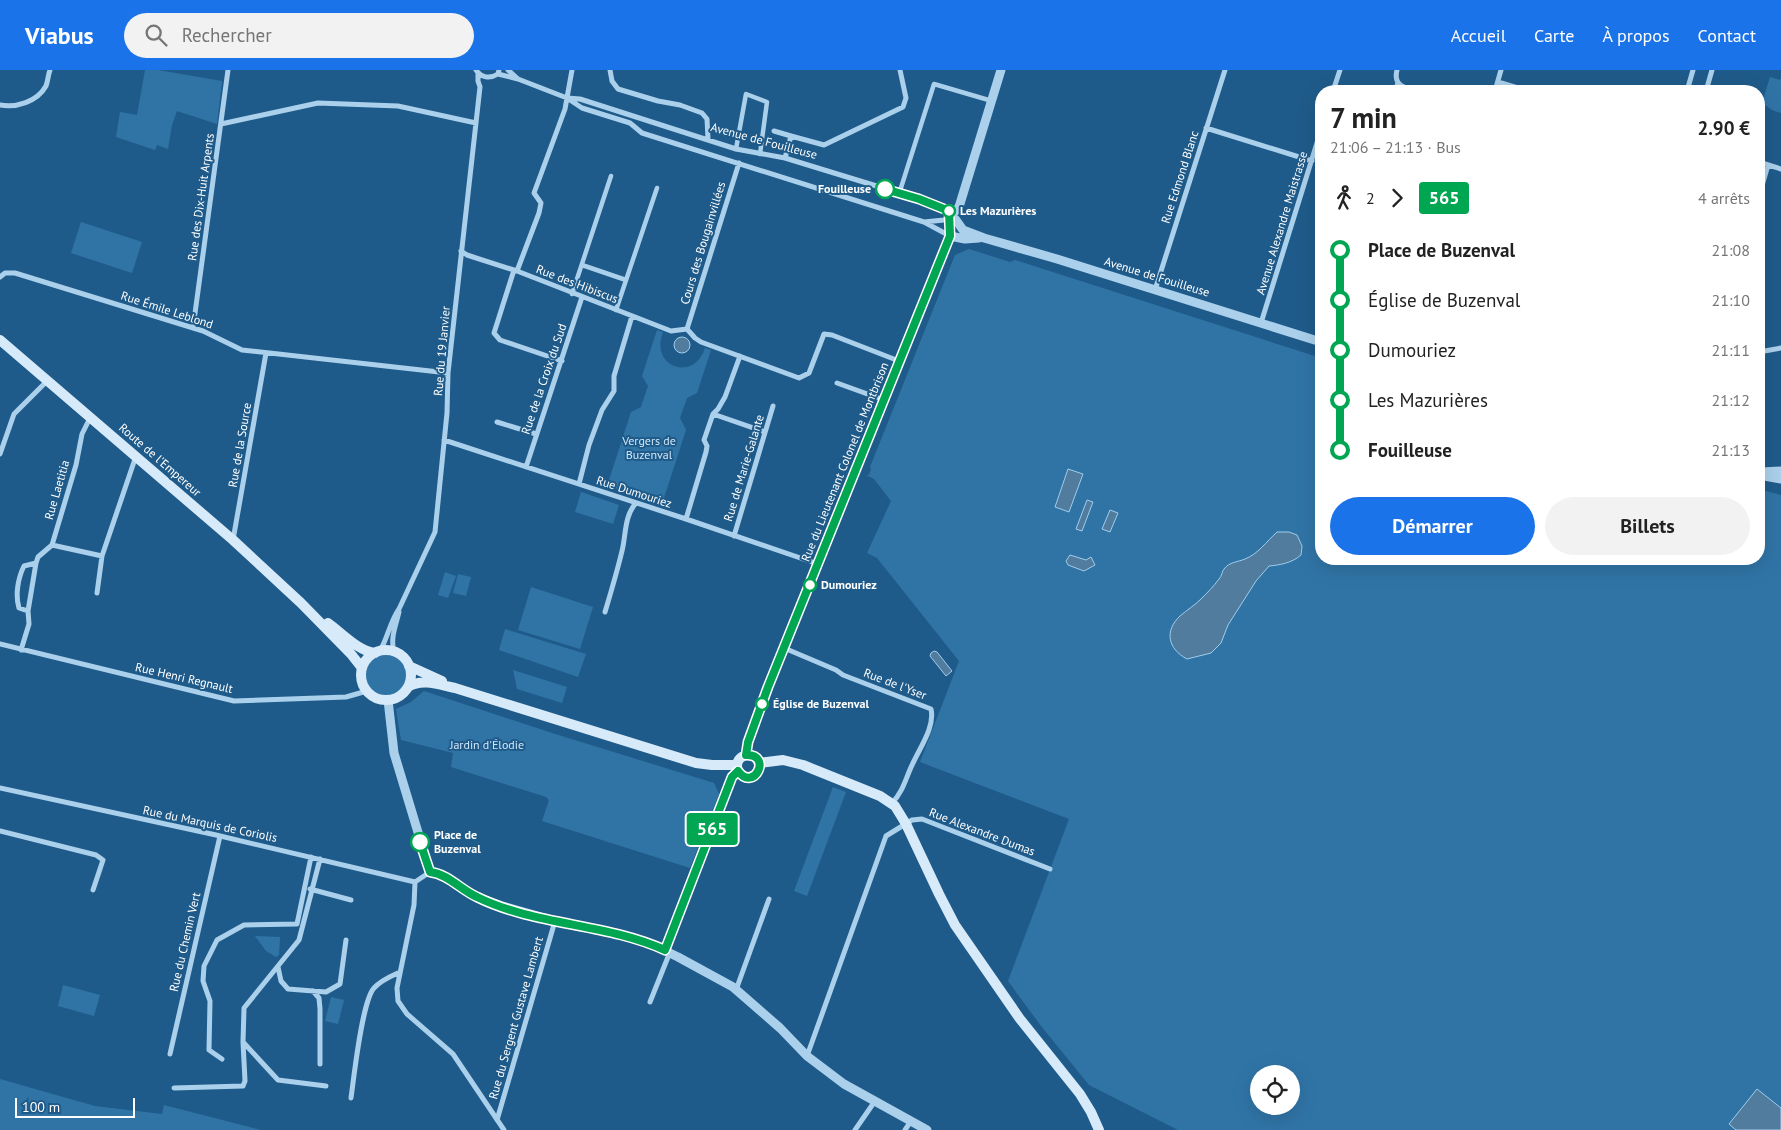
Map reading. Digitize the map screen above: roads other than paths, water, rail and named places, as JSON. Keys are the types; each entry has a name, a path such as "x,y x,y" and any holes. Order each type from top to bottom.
{"main road":[{"name":"Route de l'Empereur","path":"0,340 233,540 301,603 351,654 362,668"},
{"name":"Route de l'Empereur","path":"301,603 358,646 368,652 378,652"},
{"path":"408,687 411,676 409,666 402,656 394,652 378,652 367,659 362,668 362,680 367,691 376,698 388,700 399,696 412,684 423,682 455,688 690,761 737,768 744,777 752,777 759,771 759,763 754,756 746,755 738,761 737,768"},
{"path":"409,666 455,688"},
{"path":"759,763 781,760 794,762 876,794 892,803 900,812 955,925 1020,1019 1080,1094 1099,1130"}],"street":[{"path":"0,105 10,107 21,104 38,94 46,86 50,70"},
{"name":"Rue des Dix-Huit Arpents","path":"193,328 228,70"},
{"name":"Avenue de Fouilleuse","path":"508,70 518,79"},
{"path":"562,362 500,340 494,333 516,270 539,213 541,203 534,193 565,109 572,70"},
{"path":"610,70 612,80 618,88 702,113 707,119 708,139"},
{"path":"774,131 824,145 903,107 906,98 900,70"},
{"path":"963,230 950,236 950,217 958,209 1001,70"},
{"name":"Rue Edmond Blanc","path":"1155,290 1225,70"},
{"path":"1335,85 1340,70"},
{"path":"1397,70 1395,76 1398,84"},
{"path":"1497,85 1501,70"},
{"path":"1689,85 1694,70"},
{"path":"1708,85 1712,70"},
{"path":"477,72 490,78 498,72"},
{"name":"Rue du 19 Janvier","path":"477,72 480,87"},
{"name":"Avenue de Fouilleuse","path":"498,72 566,98 582,108 630,123 642,133 924,222 950,236 965,239 984,238"},
{"name":"Rue du 19 Janvier","path":"378,652 384,644 392,619 399,609 435,532 448,413 448,373 461,251 480,87 486,77"},
{"path":"1498,82 1508,85"},
{"path":"899,194 934,84 992,101"},
{"path":"736,149 746,94 767,102 760,154"},
{"name":"Avenue de Fouilleuse","path":"566,98 580,99 736,149 785,158 949,211 950,217"},
{"path":"221,124 318,103 398,106 476,123"},
{"path":"1206,128 1312,161"},
{"path":"785,158 791,136"},
{"name":"Avenue Alexandre Maistrasse","path":"1261,322 1315,151"},
{"name":"Cours des Bougainvillées","path":"687,329 739,163"},
{"path":"1765,164 1781,169"},
{"path":"1765,175 1768,165"},
{"path":"572,294 611,176"},
{"path":"616,310 657,188"},
{"name":"Avenue de Fouilleuse","path":"924,222 944,220 950,217"},
{"name":"Avenue de Fouilleuse","path":"950,217 956,220 963,230 984,238 1315,340"},
{"name":"Rue du Lieutenant Colonel de Montbrison","path":"746,755 748,742 768,687 950,236"},
{"name":"Rue des Hibiscus","path":"461,251 467,255 516,270 572,294 671,331 687,329"},
{"path":"582,265 626,280"},
{"name":"Rue Émile Leblond","path":"0,277 5,274 15,273 203,331 242,350 448,373"},
{"name":"Rue de la Croix du Sud","path":"526,467 582,297"},
{"path":"579,484 589,445 602,410 614,391 614,376 632,316"},
{"path":"687,329 700,342 799,378 809,373 824,334 832,334 899,361"},
{"path":"1765,351 1781,348"},
{"name":"Rue de la Source","path":"233,540 266,353"},
{"path":"686,519 706,452 707,446 704,440 713,414 725,397 740,356"},
{"path":"0,454 14,414 47,381"},
{"path":"837,383 884,400"},
{"name":"Rue de Marie-Galante","path":"734,536 773,406"},
{"path":"713,414 765,432"},
{"name":"Rue Laetitia","path":"28,611 19,608 17,600 21,573 24,566 36,563 38,557 52,545 76,465 82,434 90,418"},
{"path":"496,422 536,434"},
{"name":"Rue Dumouriez","path":"444,440 818,564"},
{"path":"97,593 102,556 136,456"},
{"path":"1765,472 1781,471"},
{"path":"1765,475 1781,479"},
{"path":"605,612 623,549 624,530 636,503"},
{"path":"52,545 102,556"},
{"path":"22,650 29,624 28,611 36,563"},
{"name":"Rue du 19 Janvier","path":"394,652 392,646 393,634 399,609"},
{"name":"Rue Henri Regnault","path":"0,644 234,701 346,697 367,691"},
{"name":"Rue de l'Yser","path":"784,648 836,670 843,675 931,709 932,719 920,751 914,760 902,790 892,803"},
{"path":"388,700 394,753 430,872"},
{"path":"650,1002 685,899 737,768"},
{"name":"Rue du Marquis de Coriolis","path":"0,788 220,836 415,882"},
{"name":"Rue Alexandre Dumas","path":"906,824 912,820 922,818 1050,869"},
{"path":"807,1056 886,836 906,824"},
{"path":"0,831 96,855 103,860 93,890"},
{"name":"Rue du Chemin Vert","path":"170,1054 220,836"},
{"path":"174,1088 243,1086 245,1081 242,1042 244,1008 298,940 304,888 311,857"},
{"path":"300,924 320,859"},
{"path":"504,1130 453,1054 407,1014 398,1001 397,988 414,905 415,882 430,872 442,875 477,897 516,911 615,933 668,951 736,990 780,1028 807,1056 844,1084 927,1130"},
{"path":"304,888 351,900"},
{"path":"736,990 769,899"},
{"name":"Rue du Sergent Gustave Lambert","path":"497,1120 555,921"},
{"path":"222,1059 209,1050 210,1001 203,982 204,966 217,940 244,925 300,924"},
{"path":"278,966 281,981 288,988 326,992 340,984 346,940"},
{"path":"351,1098 362,1028 372,989 386,978 400,972"},
{"path":"314,991 319,998 320,1009 320,1064"},
{"path":"242,1042 278,1080 326,1086"},
{"path":"855,1130 875,1101"},
{"path":"905,1130 912,1121"}],"place":[{"name":"Fouilleuse","path":"885,189"},
{"name":"Les Mazurières","path":"949,211"},
{"name":"Dumouriez","path":"810,585"},
{"name":"Église de Buzenval","path":"762,704"},
{"name":"Place de Buzenval","path":"420,842"}],"park label":[{"name":"Vergers de Buzenval","path":"649,448"},
{"name":"Jardin d'Élodie","path":"487,745"}]}
